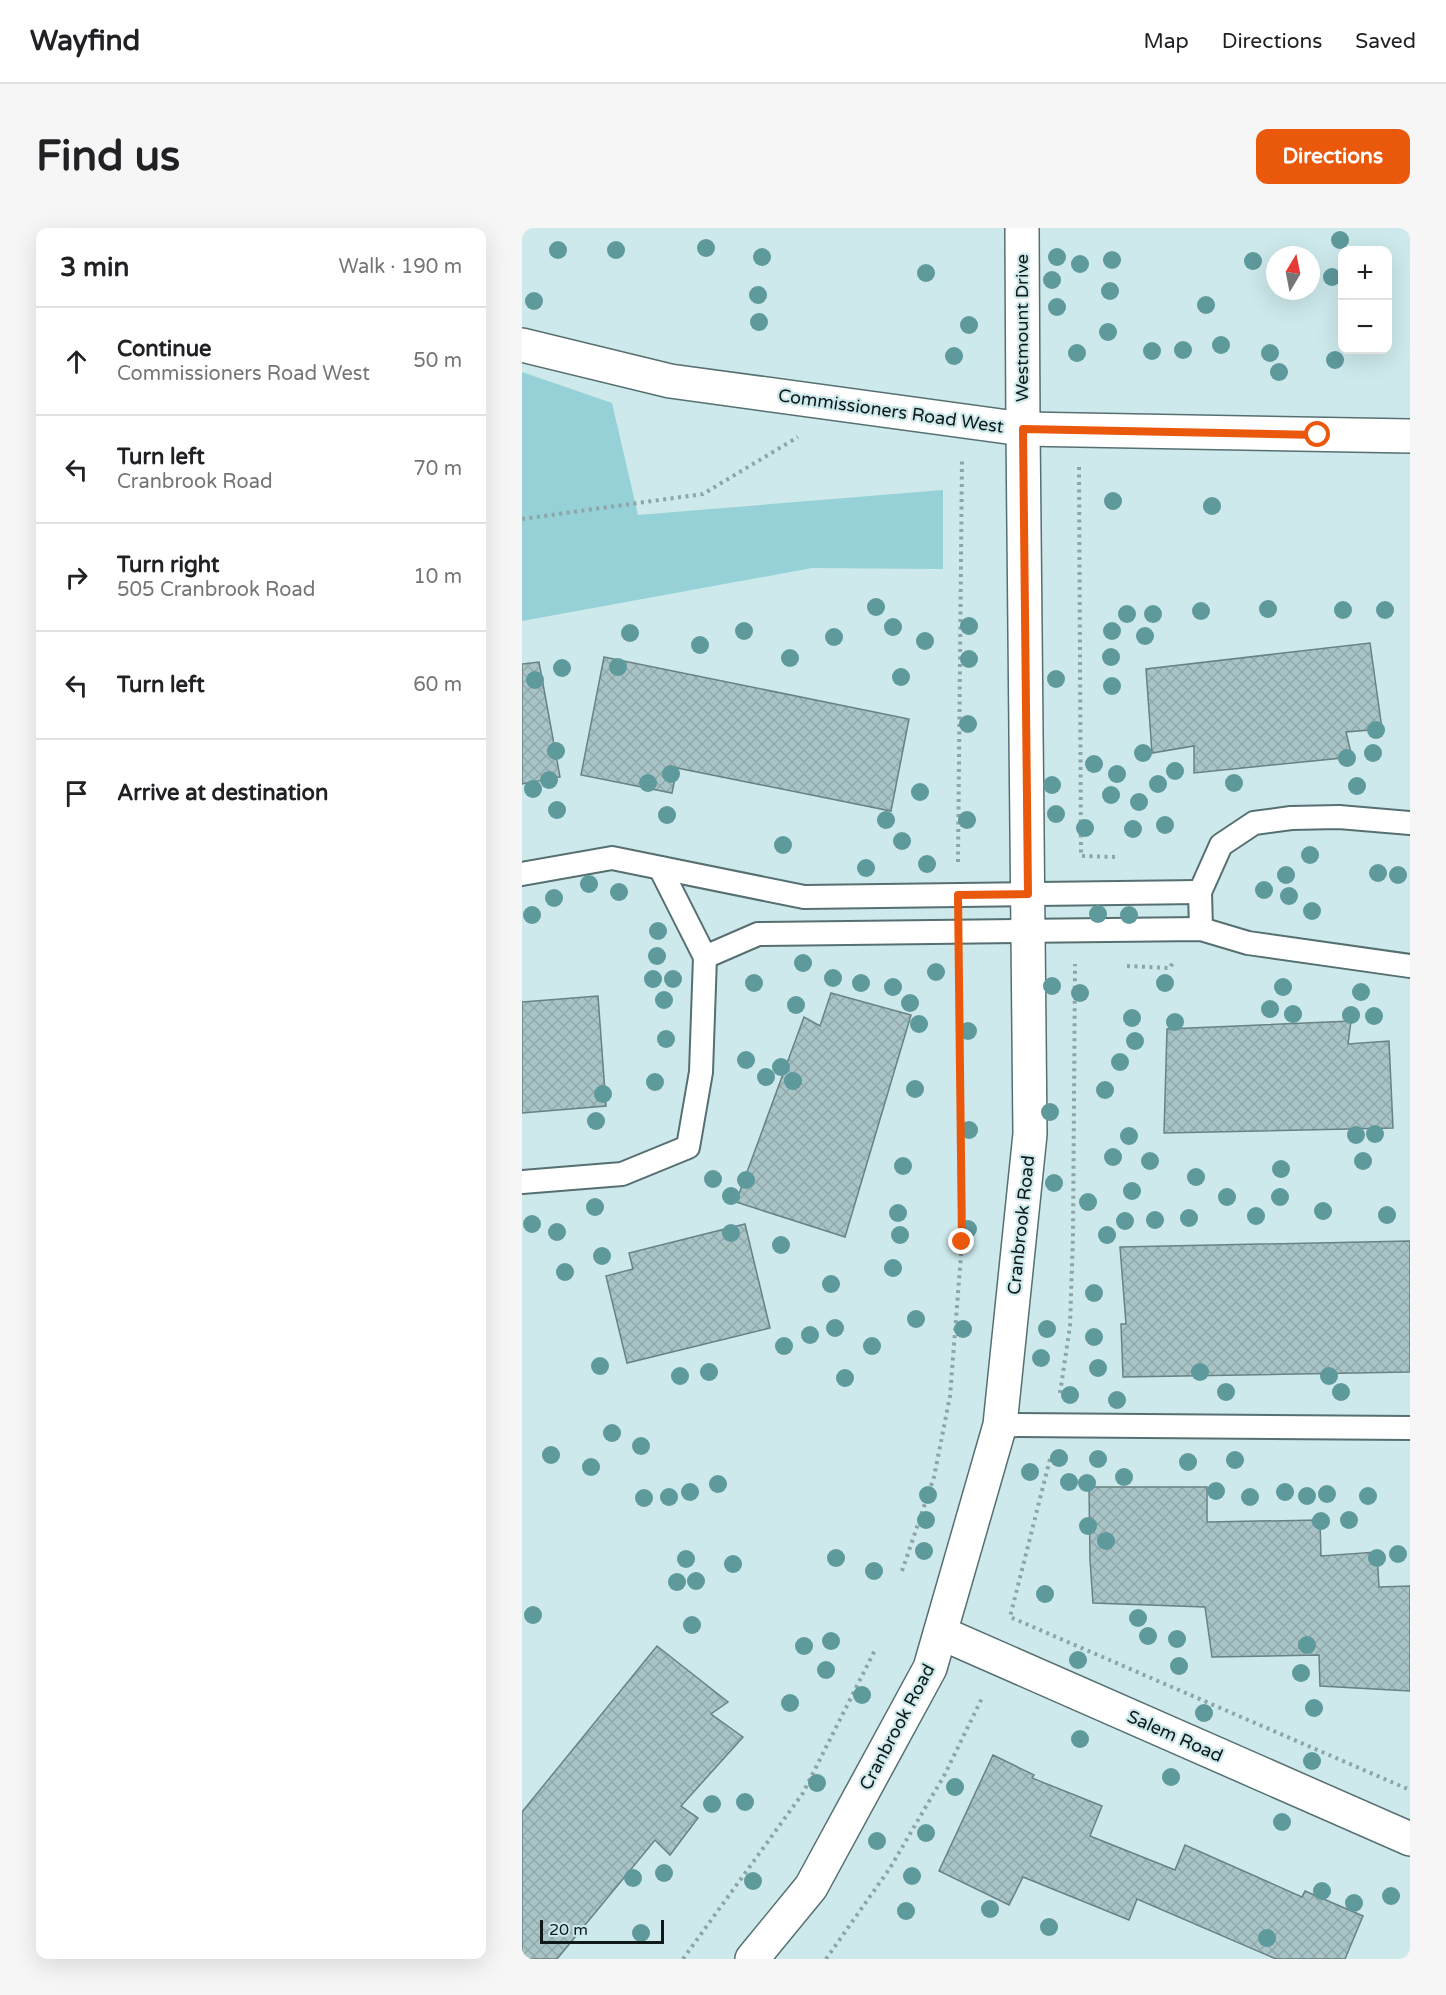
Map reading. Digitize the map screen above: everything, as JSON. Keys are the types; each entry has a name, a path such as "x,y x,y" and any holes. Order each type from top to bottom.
{"street":[{"name":"Westmount Drive","path":"1022,228 1023,429"},
{"name":"Commissioners Road West","path":"522,345 670,381 1023,429 1410,436"},
{"name":"Cranbrook Road","path":"752,1959 811,1887 930,1668 1000,1425 1030,1134 1023,429"},
{"name":"Salem Road","path":"941,1633 1410,1839"}],"lane":[{"path":"1195,929 1200,892 1221,845 1254,823 1291,818 1339,817 1410,823"},
{"path":"522,874 612,858 804,897 1200,892"},
{"path":"522,1182 622,1174 688,1147 701,1072 705,957 660,868"},
{"path":"705,957 758,934 1028,929 1195,929 1248,943 1367,958 1410,966"},
{"path":"1000,1425 1410,1428"}],"path":[{"path":"958,895 962,421"},
{"path":"1079,430 1081,856 1124,857"},
{"path":"522,519 703,494 801,435"},
{"path":"1122,966 1170,968 1195,929"},
{"path":"902,1571 934,1477 950,1396 962,1242 958,930"},
{"path":"1059,1397 1070,1315 1075,963 1087,964"},
{"path":"1052,1449 1010,1617 1410,1790"},
{"path":"683,1959 802,1793 875,1650"},
{"path":"826,1959 890,1868 945,1774 983,1696"}],"shaded area":[{"path":"522,372 612,403 638,515 943,490 943,569 812,568 522,621"}],"building":[{"path":"1370,643 1382,729 1346,732 1352,757 1194,773 1194,746 1152,753 1146,669"},
{"path":"604,657 909,719 891,811 677,768 672,793 581,775"},
{"path":"539,662 560,777 522,784 522,664"},
{"path":"831,993 911,1015 845,1237 736,1202 804,1017 820,1026"},
{"path":"598,996 606,1106 522,1113 522,1002"},
{"path":"1351,1021 1348,1044 1389,1041 1393,1128 1164,1133 1167,1029"},
{"path":"745,1224 770,1328 627,1363 606,1276 633,1269 629,1253"},
{"path":"1410,1241 1410,1372 1123,1377 1121,1324 1126,1324 1120,1247"},
{"path":"1089,1487 1207,1487 1207,1522 1320,1520 1321,1556 1377,1552 1379,1587 1410,1586 1410,1691 1320,1686 1319,1655 1212,1657 1205,1607 1093,1603"},
{"path":"657,1646 728,1702 711,1714 743,1737 681,1806 698,1818 670,1855 655,1840 557,1959 522,1959 522,1812"},
{"path":"993,1755 1034,1775 1032,1778 1102,1806 1090,1836 1175,1870 1185,1845 1302,1897 1305,1891 1363,1916 1345,1959 1276,1959 1137,1899 1129,1920 1023,1877 1009,1905 939,1871"}],"route":[{"path":"962,1242 958,895 1028,894 1023,429 1318,435"}]}
